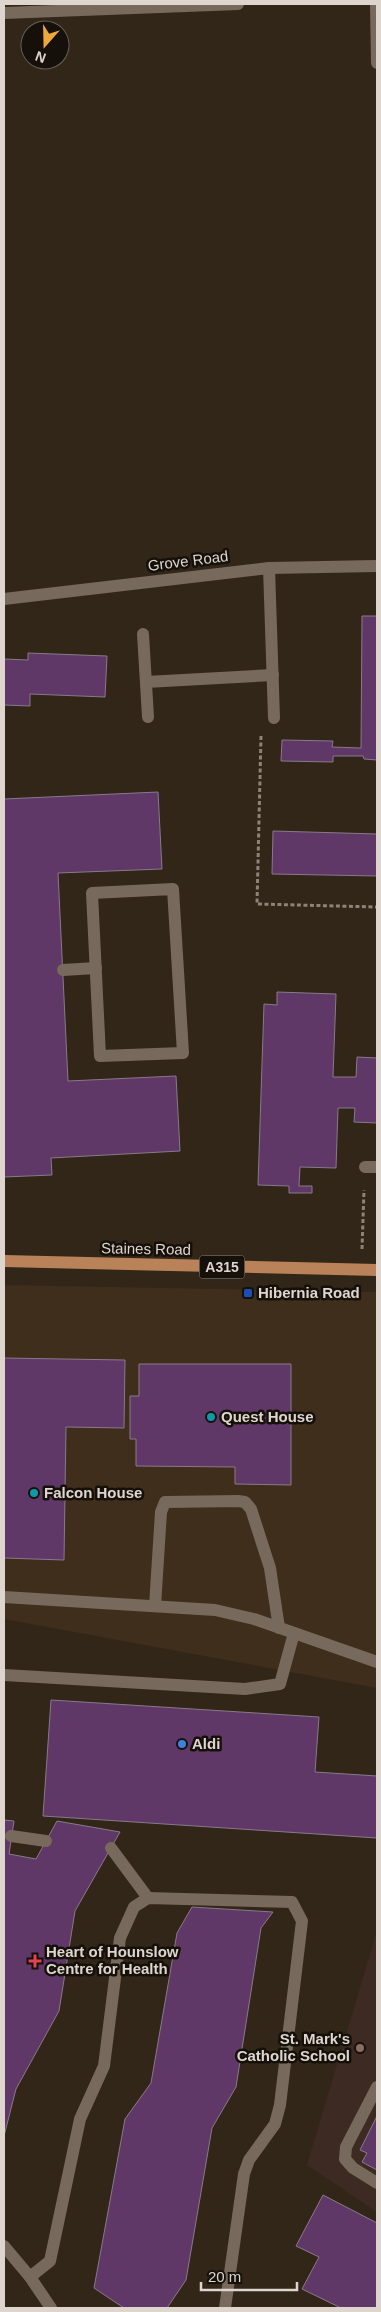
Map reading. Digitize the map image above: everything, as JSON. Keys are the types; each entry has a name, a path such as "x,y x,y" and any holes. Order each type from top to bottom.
{"main road":[{"name":"Staines Road","path":"4,1261 377,1270"}],"street":[{"path":"4,13 238,4"},
{"path":"376,4 377,63"},
{"name":"Grove Road","path":"4,599 269,568 377,566"},
{"path":"269,568 274,718"},
{"path":"143,634 148,716"},
{"path":"146,682 273,675"},
{"path":"173,889 183,1053 100,1056 96,968 92,893 173,889"},
{"path":"63,970 96,968"},
{"path":"155,1606 161,1512 165,1502 238,1500 245,1502 251,1509 270,1568 279,1628"},
{"path":"4,1597 214,1610 254,1619 377,1662"},
{"path":"4,1675 246,1689 280,1684 294,1633"},
{"path":"11,1836 46,1841"},
{"path":"111,1848 148,1898"},
{"path":"30,2277 50,2262 80,2119 104,2066 120,1938 134,1907 148,1898 292,1902 302,1921 280,2105 275,2124 249,2160 244,2174 225,2308"},
{"path":"377,2087 346,2147 345,2159 353,2168 377,2183"},
{"path":"4,2246 30,2277 51,2308"}],"path":[{"path":"274,718 261,718 257,904 377,906"},
{"path":"362,1270 371,1167"}],"shaded area":[{"path":"4,1285 377,1292 377,1688 4,1619"},
{"name":"St. Mark's Catholic School","path":"377,1931 377,2212 307,2165"}],"building":[{"path":"362,616 377,616 377,760 364,759 363,756 333,756 333,762 281,761 282,740 333,741 332,747 361,748"},
{"path":"28,653 107,656 105,697 30,694 30,706 4,705 4,659 28,660"},
{"path":"158,792 162,869 58,873 68,1081 176,1076 180,1151 51,1158 52,1175 4,1177 4,799"},
{"path":"273,831 377,834 377,876 272,874"},
{"path":"277,992 336,994 333,1077 356,1077 357,1057 377,1058 377,1123 354,1122 355,1108 338,1108 336,1168 300,1167 299,1186 312,1186 312,1193 289,1193 289,1186 258,1185 264,1004 277,1005"},
{"name":"Falcon House","path":"4,1358 125,1360 124,1428 66,1427 64,1560 4,1558"},
{"name":"Quest House","path":"139,1364 291,1364 291,1485 235,1484 235,1467 136,1466 136,1439 130,1439 130,1396 139,1396"},
{"name":"Aldi","path":"51,1700 319,1717 315,1772 377,1776 377,1838 43,1816"},
{"name":"Heart of Hounslow Centre for Health","path":"4,1820 14,1821 9,1854 36,1859 57,1821 120,1832 75,1911 59,2011 16,2089 4,2136"},
{"path":"192,1907 273,1912 261,1928 236,2087 212,2128 186,2280 167,2308 124,2308 94,2288 125,2119 151,2083 177,1933"},
{"path":"377,2116 377,2170 362,2162 367,2153 360,2150"},
{"path":"323,2195 377,2223 377,2308 341,2308 302,2289 319,2257 296,2246"}],"place":[{"name":"Hibernia Road","path":"248,1293"},
{"name":"Quest House","path":"211,1417"},
{"name":"Falcon House","path":"34,1493"},
{"name":"Aldi","path":"182,1744"},
{"name":"Heart of Hounslow Centre for Health","path":"35,1961"},
{"name":"St. Mark's Catholic School","path":"360,2048"}]}
